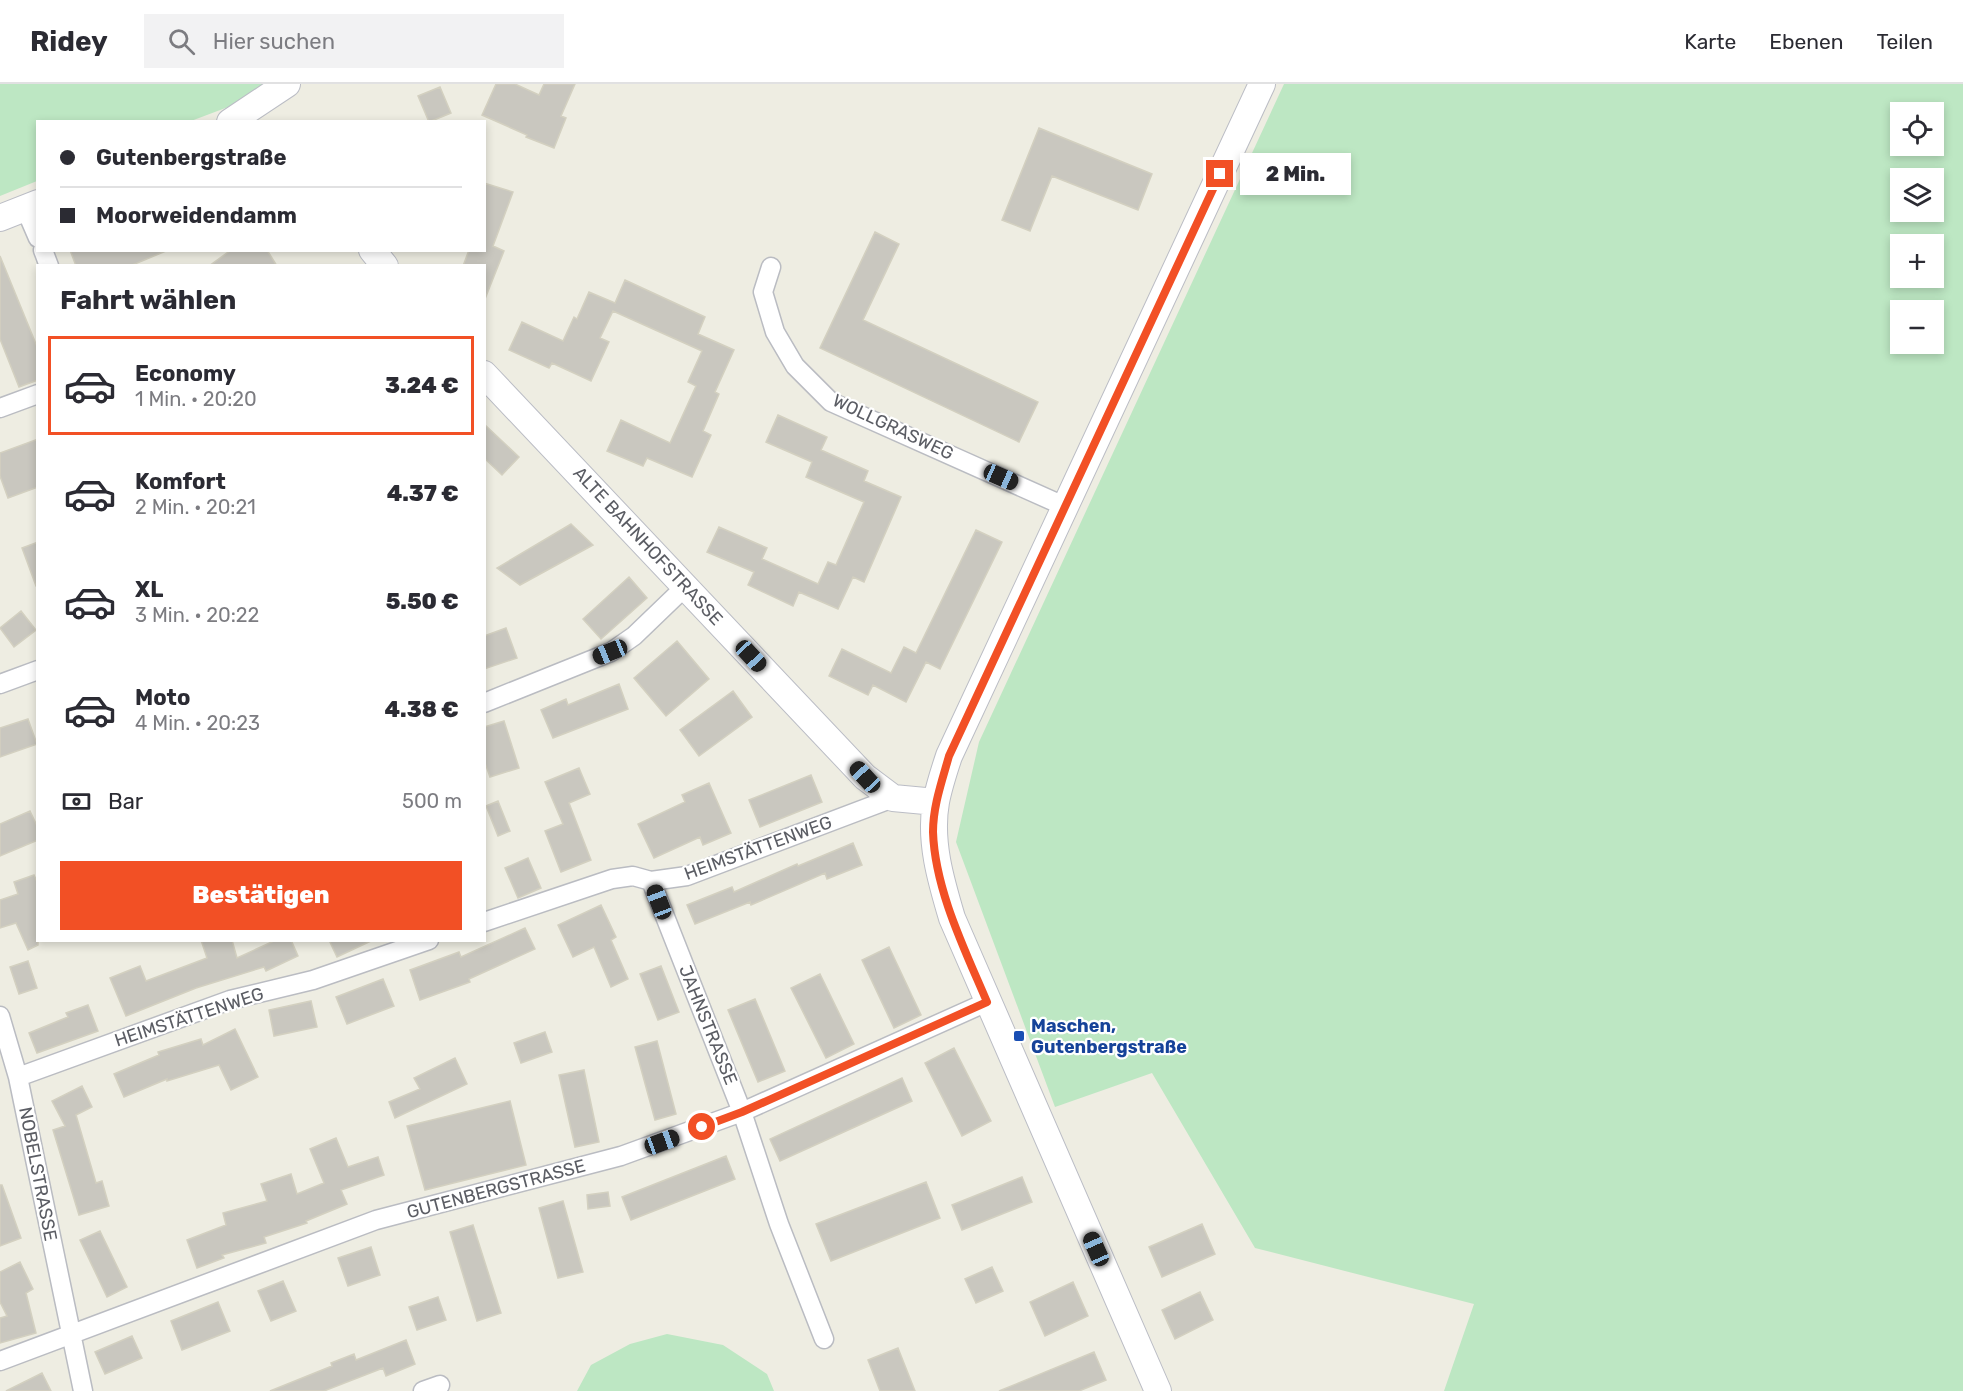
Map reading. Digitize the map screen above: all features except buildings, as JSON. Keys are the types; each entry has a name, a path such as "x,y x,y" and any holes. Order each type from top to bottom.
{"street":[{"path":"243,118 287,84"},
{"path":"1158,1391 952,918 941,879 933,832 936,802 949,756 1262,84"},
{"path":"0,218 31,206 36,229"},
{"path":"374,252 383,264"},
{"name":"WOLLGRASWEG","path":"771,267 763,292 775,332 795,366 831,402 1064,506"},
{"name":"ALTE BAHNHOFSTRASSE","path":"486,376 865,777 893,798"},
{"path":"0,408 36,395"},
{"path":"486,702 610,652 634,636 686,586"},
{"path":"0,684 36,671"},
{"path":"893,798 936,802"},
{"name":"HEIMSTÄTTENWEG","path":"486,921 612,879 633,876 651,881 687,876 893,798"},
{"name":"JAHNSTRASSE","path":"651,881 742,1112 779,1224 824,1339"},
{"name":"HEIMSTÄTTENWEG","path":"18,1077 230,1000 313,980 423,942"},
{"name":"GUTENBERGSTRASSE","path":"0,1361 376,1220 621,1156 742,1112 987,1002"},
{"name":"NOBELSTRASSE","path":"0,1016 18,1077 83,1391"},
{"path":"423,1391 440,1385"}],"green space":[{"path":"0,84 272,84 244,101 194,120 36,120 36,181 0,196"},
{"path":"1284,84 1963,84 1963,1391 1444,1391 1474,1304 1255,1248 1152,1073 1055,1107 956,842 979,742"},
{"path":"667,1334 723,1345 767,1374 774,1391 577,1391 591,1365 630,1344"}],"place":[{"name":"Maschen, Gutenbergstraße","path":"1019,1036"}],"route":[{"path":"702,1127 742,1112 987,1002 952,918 941,879 933,832 936,802 949,756 1220,174"}]}
